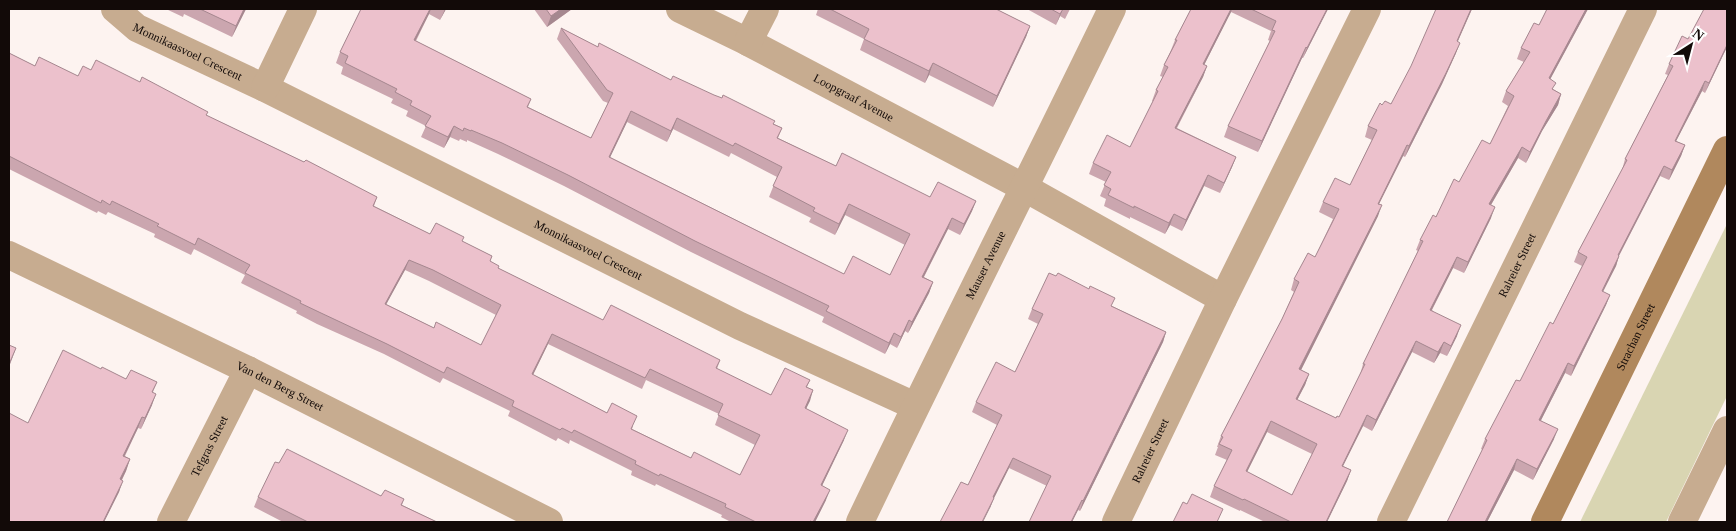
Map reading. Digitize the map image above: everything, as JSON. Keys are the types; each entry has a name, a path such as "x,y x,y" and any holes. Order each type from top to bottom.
{"street":[{"name":"Monnikaasvoel Crescent","path":"115,9 137,28 265,88 740,326 915,406"},
{"path":"265,88 303,9"},
{"name":"Loopgraaf Avenue","path":"680,9 748,42 1025,188"},
{"path":"748,42 764,9"},
{"name":"Mauser Avenue","path":"860,522 915,406 1025,188 1112,9"},
{"name":"Ralreier Street","path":"1116,522 1223,299 1367,9"},
{"name":"Ralreier Street","path":"1391,522 1643,9"},
{"name":"Strachan Street","path":"1545,522 1727,150"},
{"path":"1025,188 1223,299"},
{"name":"Van den Berg Street","path":"9,255 248,370 549,522"},
{"name":"Tefgras Street","path":"181,519 248,370"},
{"path":"1682,522 1727,430"}],"shaded area":[{"path":"1727,224 1727,396 1666,522 1580,522"}],"building":[{"path":"200,9 244,9 236,26"},
{"path":"361,9 430,9 414,40 531,99 527,107 591,138 613,93 607,90 561,28 598,47 599,43 671,80 673,76 714,95 722,98 723,95 775,121 773,124 782,128 777,138 836,166 842,153 930,197 938,182 976,201 964,224 952,218 922,277 933,282 912,322 909,320 901,337 894,333 889,343 826,311 829,306 695,241 502,143 464,128 463,131 454,126 448,137 425,126 431,116 410,105 412,101 395,92 397,89 345,63 348,56 340,52","holes":["631,111 671,131 677,118 733,146 735,143 782,167 773,186 815,208 813,211 839,224 849,204 910,234 890,275 853,256 844,274 609,157"]},
{"path":"546,9 561,9 551,16"},
{"path":"830,9 996,9 1030,26 997,96 933,63 929,71 864,39 869,29"},
{"path":"1051,9 1063,9 1060,14"},
{"path":"1191,9 1231,9 1203,64 1207,66 1175,128 1236,157 1224,183 1208,175 1186,220 1174,214 1169,223 1108,195 1111,189 1104,185 1111,172 1093,163 1107,135 1130,147 1158,91 1156,90 1168,67 1164,65"},
{"path":"1251,9 1327,9 1306,47 1262,141 1228,126 1275,31 1272,30 1276,21"},
{"path":"1436,9 1471,9 1457,41 1460,43 1446,73 1409,146 1407,145 1378,204 1382,205 1299,369 1309,374 1296,399 1336,418 1337,416 1339,417 1365,364 1363,364 1423,241 1420,240 1433,215 1436,217 1454,179 1459,182 1482,140 1490,144 1514,96 1506,91 1530,52 1521,48 1534,23 1539,25 1547,9 1586,9 1549,78 1556,83 1552,89 1561,94 1530,152 1522,147 1489,204 1495,207 1468,262 1457,257 1430,310 1461,325 1451,346 1444,342 1438,352 1416,341 1376,420 1367,415 1342,466 1351,470 1326,522 1291,522 1214,486 1232,450 1219,444 1223,437 1221,436 1282,319 1299,282 1294,279 1308,253 1315,257 1339,209 1323,202 1335,178 1350,185 1377,130 1368,126 1380,103 1382,105 1385,101 1391,104 1411,66","holes":["1271,421 1317,444 1292,495 1246,471"]},
{"path":"1704,9 1727,9 1727,45 1709,83 1705,81 1675,141 1685,145 1672,170 1664,166 1618,255 1602,291 1610,295 1574,366 1568,363 1539,420 1558,429 1537,469 1517,459 1485,522 1447,522 1487,440 1485,439 1516,380 1520,381 1550,322 1553,324 1587,257 1578,252 1627,160 1625,159 1673,66 1669,64 1682,36 1688,39"},
{"path":"9,53 35,66 39,57 78,76 83,66 91,70 96,60 140,82 142,77 208,112 206,115 304,162 306,160 377,197 373,206 430,234 436,223 464,237 462,241 492,256 490,261 499,266 498,268 603,320 611,305 720,360 716,368 771,395 785,368 810,380 806,387 813,390 805,408 848,430 821,485 830,490 813,522 756,522 725,507 726,504 635,464 636,461 574,430 572,433 562,428 560,430 512,406 514,401 447,367 444,373 300,303 301,301 245,273 250,265 198,238 195,245 157,226 159,224 112,201 110,205 102,200 101,203 9,156","holes":["409,260 433,270 501,305 481,345 436,322 434,328 385,304","552,334 645,378 650,369 723,404 718,415 760,435 740,475 694,452 691,458 631,429 637,416 612,403 607,413 532,374"]},
{"path":"1049,273 1056,276 1058,273 1089,289 1090,286 1115,298 1111,306 1166,332 1071,522 1029,522 1051,476 1013,458 982,522 940,522 961,482 968,485 1002,415 976,402 996,362 1015,372 1043,314 1032,309"},
{"path":"9,345 16,348 9,364"},
{"path":"63,350 126,379 131,370 157,382 152,392 156,394 145,418 142,417 123,456 130,459 120,479 123,481 103,522 9,522 9,413 28,423"},
{"path":"287,449 381,496 385,490 404,499 401,505 437,522 308,522 258,497 275,462 279,463"},
{"path":"1192,494 1223,509 1217,522 1173,522 1183,502 1187,504"}]}
